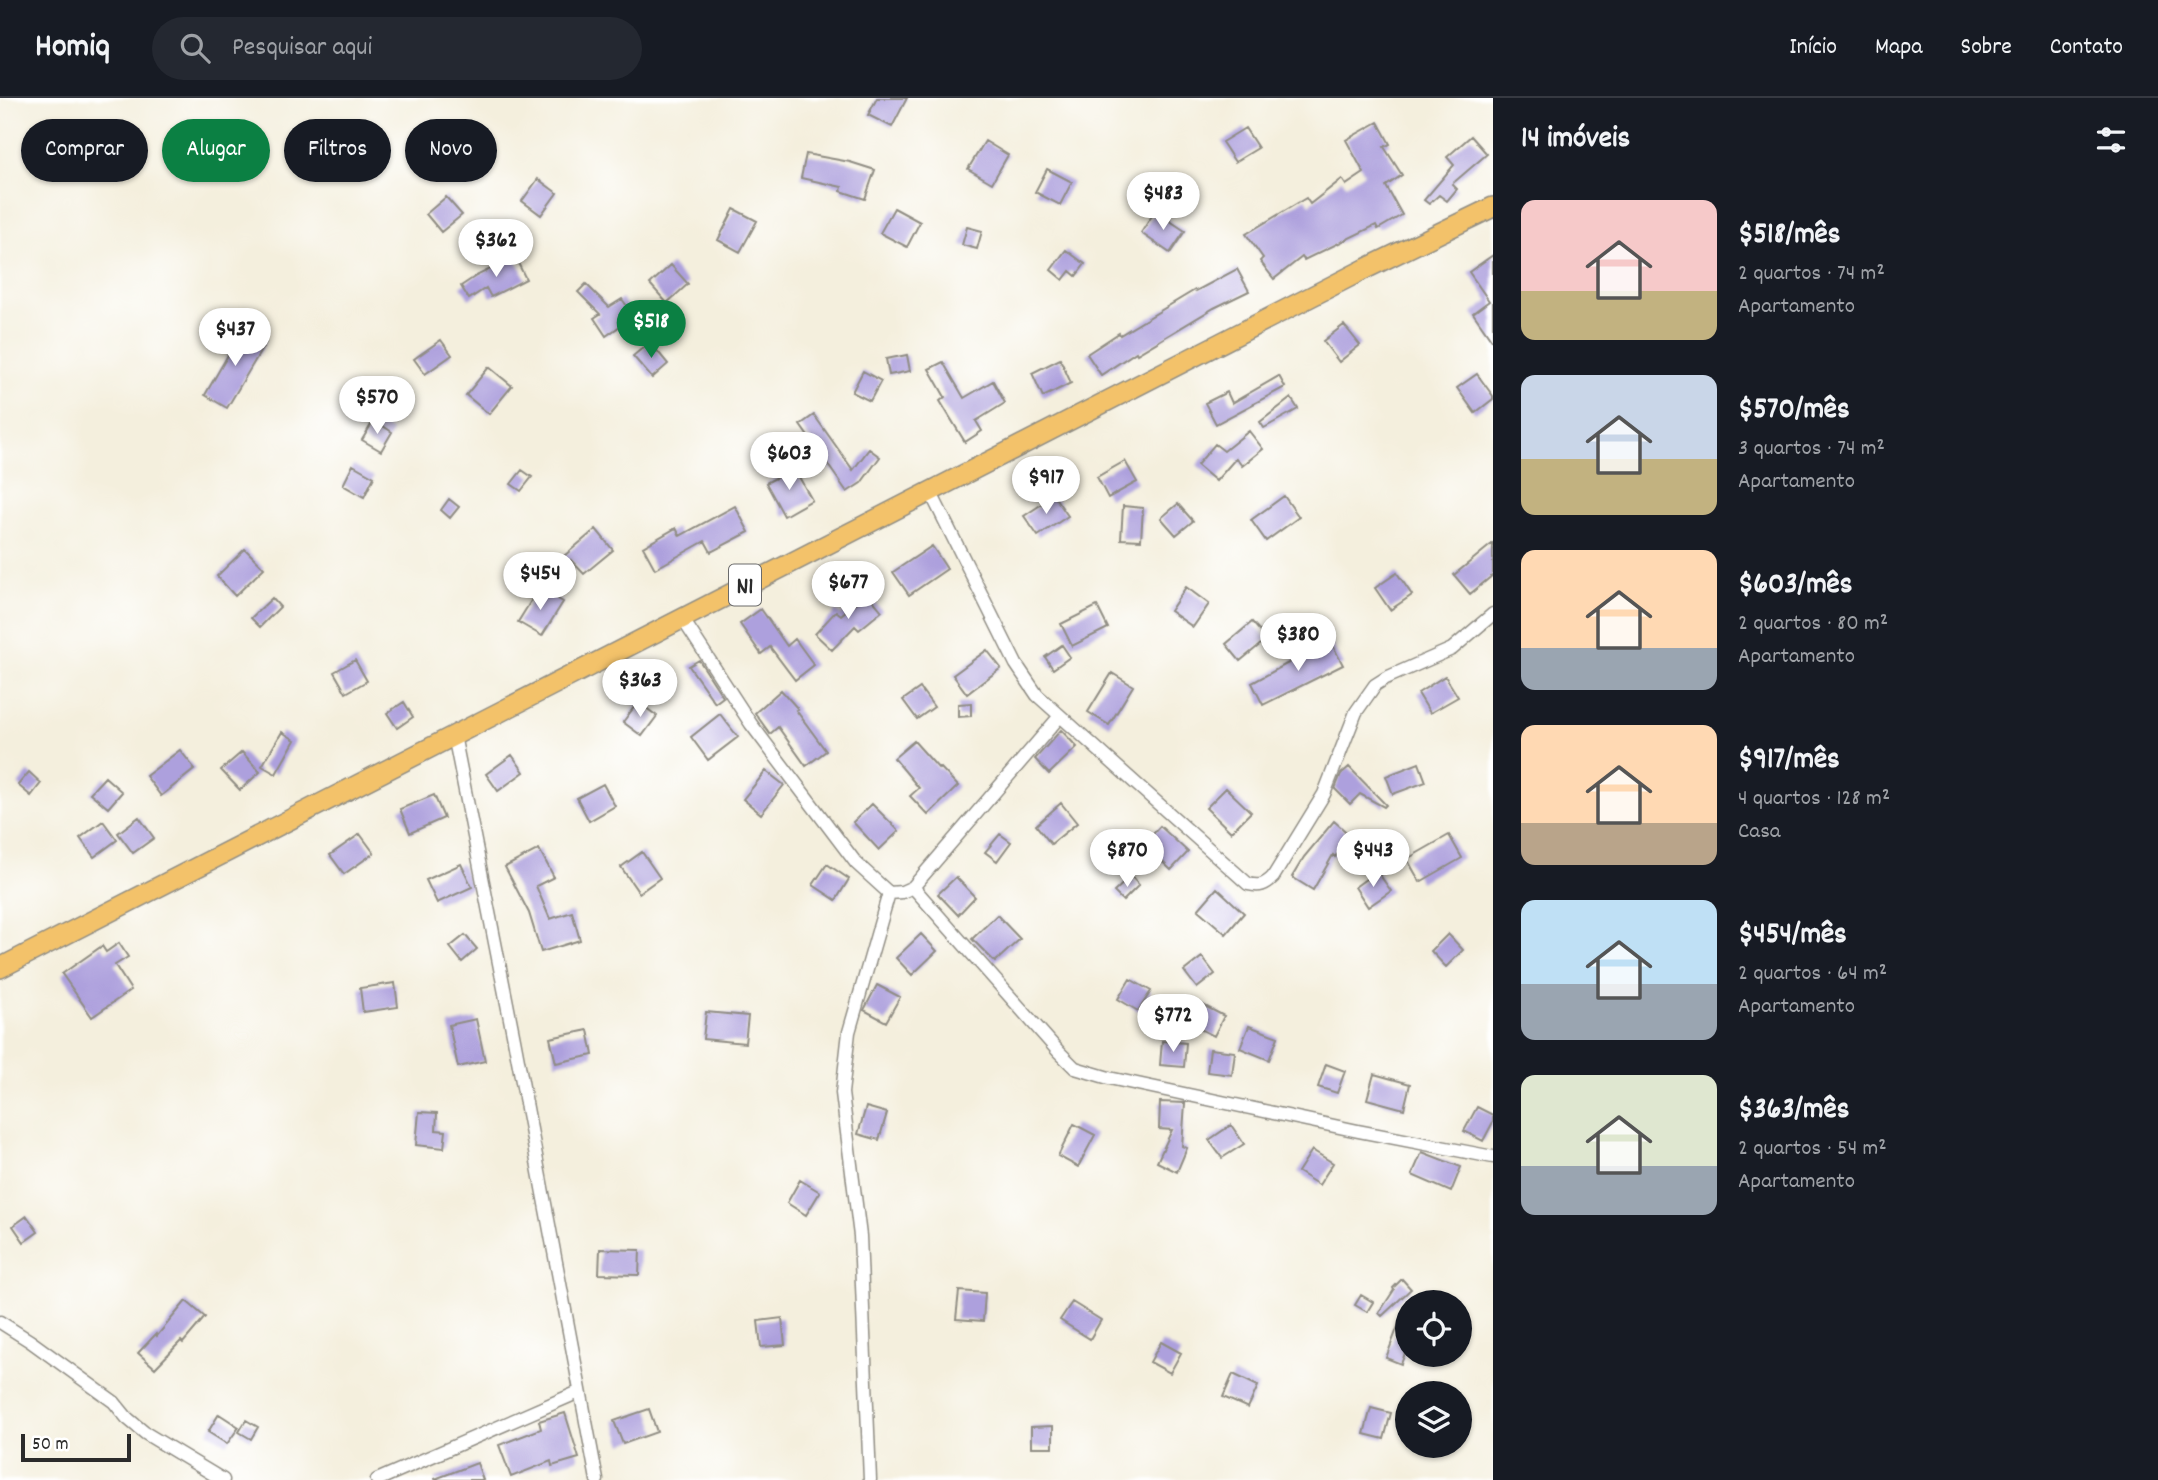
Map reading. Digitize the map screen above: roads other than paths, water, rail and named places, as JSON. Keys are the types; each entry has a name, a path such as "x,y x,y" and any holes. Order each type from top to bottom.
{"main road":[{"name":"N1","path":"0,968 1364,269 1493,207"}],"street":[{"path":"930,491 1016,664 1037,695 1248,884 1257,887 1266,884 1273,877 1324,794 1356,712 1375,685 1452,649 1493,614"},
{"path":"682,618 751,724 856,863 889,893 902,892 913,887 1060,716"},
{"path":"454,735 517,1052 597,1480"},
{"path":"913,887 1075,1068 1109,1078 1345,1129 1493,1157"},
{"path":"870,1480 860,1236 842,1093 849,1032 889,893"},
{"path":"0,1322 30,1340 114,1402 127,1418 145,1433 223,1480"},
{"path":"377,1480 579,1392"}]}
